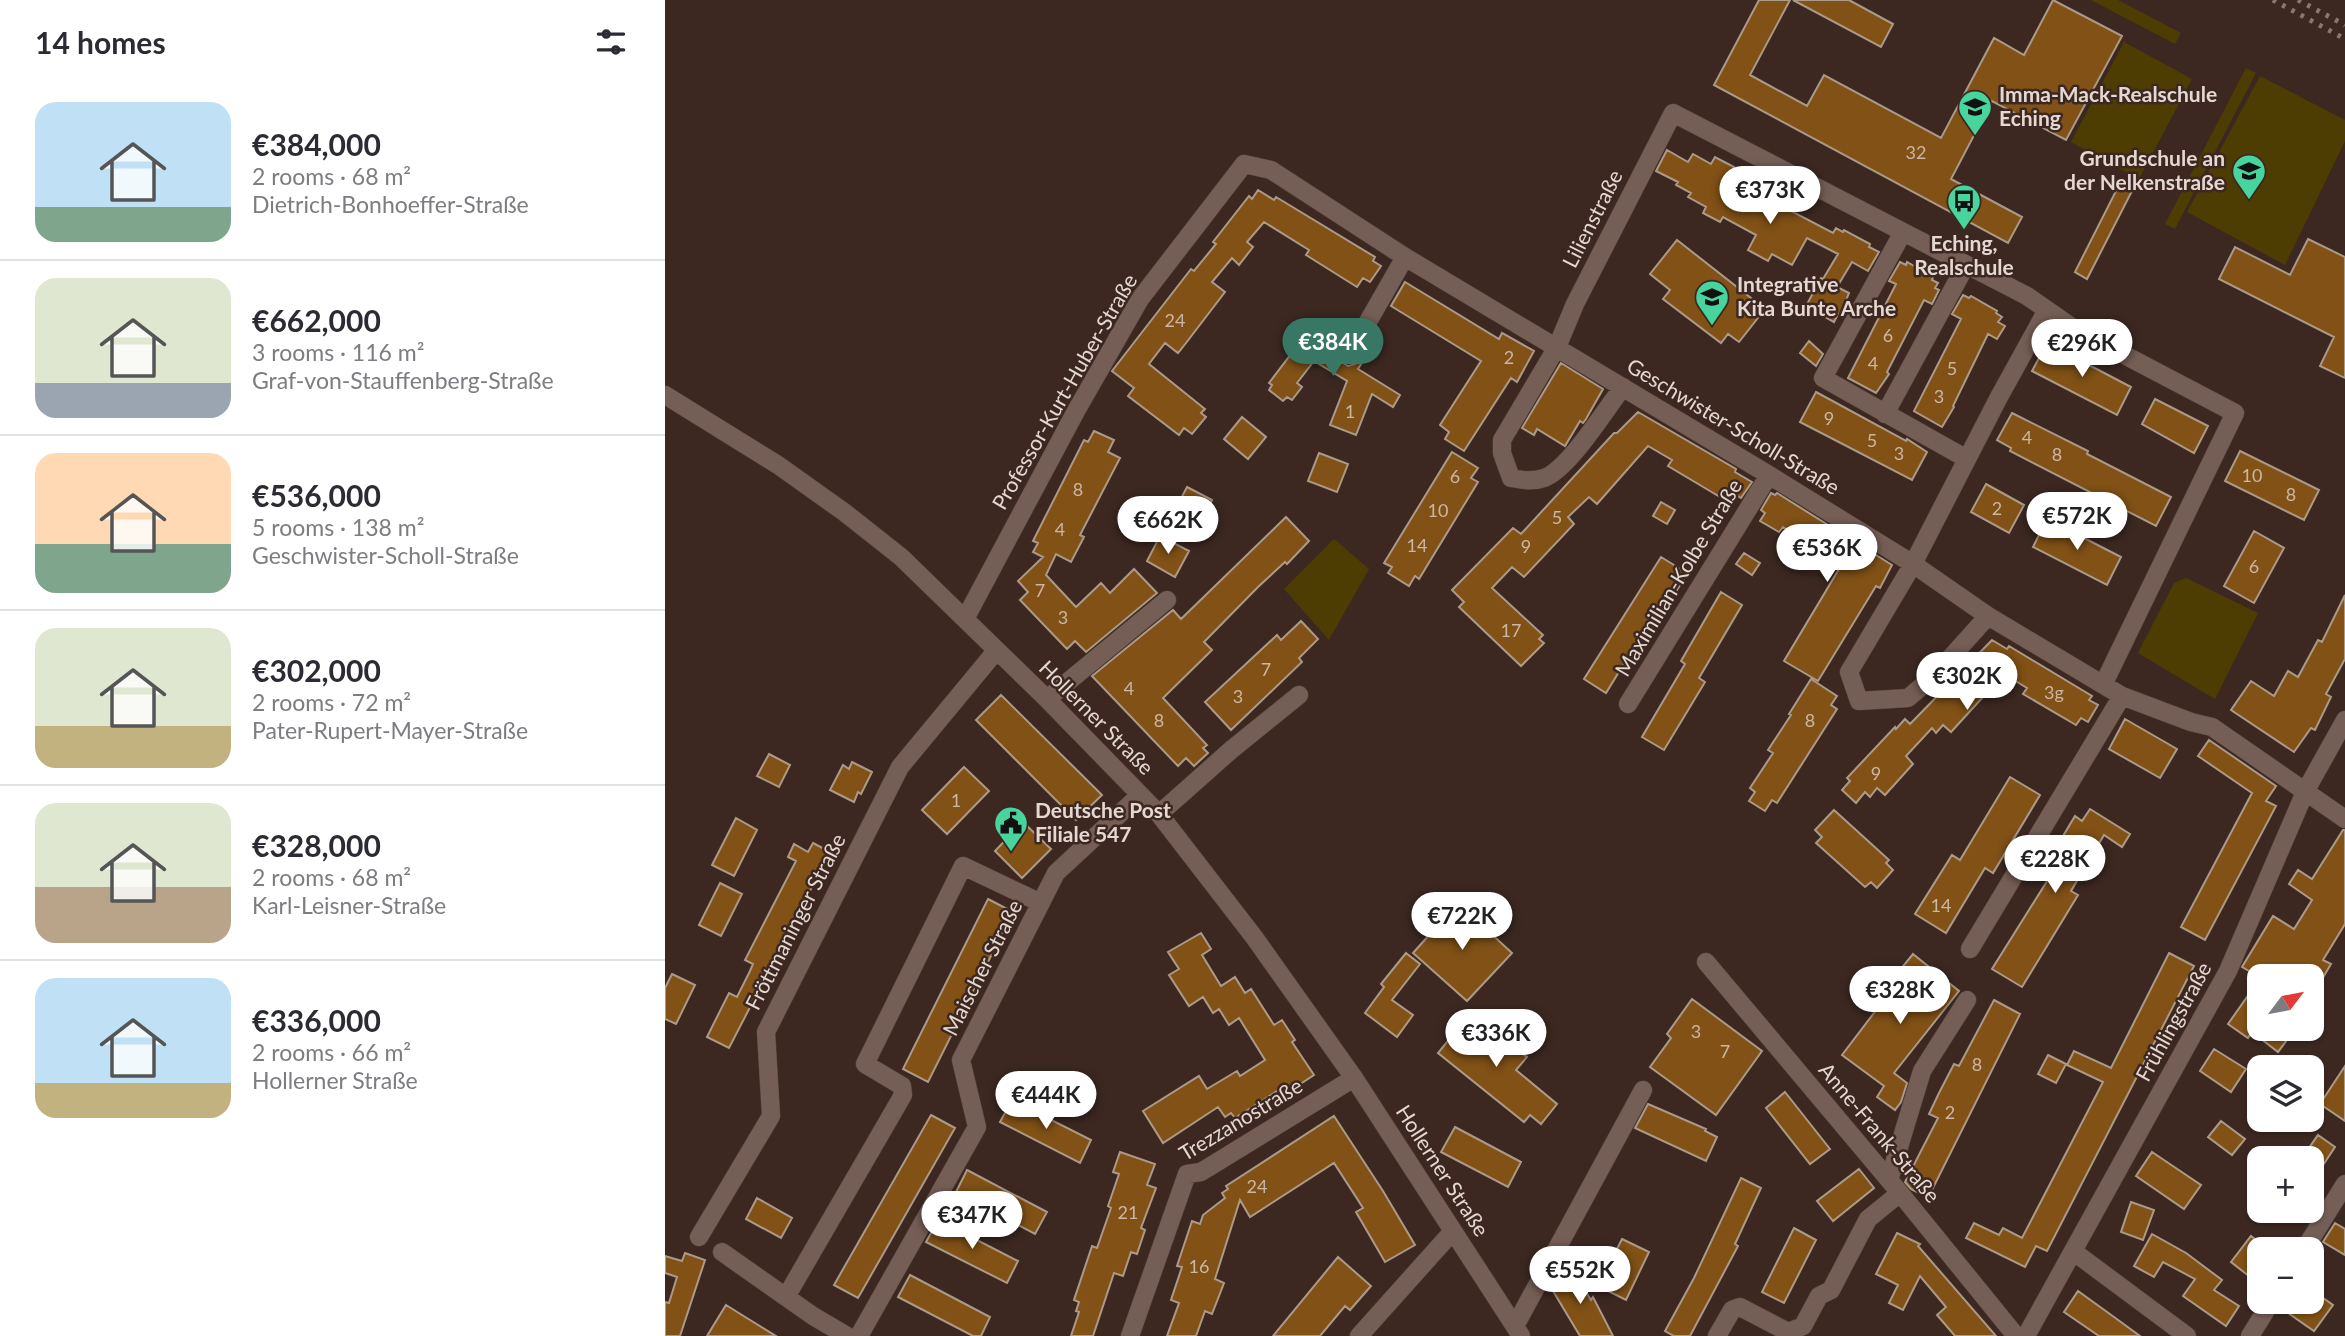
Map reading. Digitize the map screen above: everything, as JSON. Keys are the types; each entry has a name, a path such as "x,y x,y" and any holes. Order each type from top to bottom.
{"street":[{"name":"Lilienstraße","path":"1623,387 1563,466 1542,479 1528,481 1511,478 1502,453 1502,440 1557,347 1574,304 1674,113 1903,232"},
{"name":"Geschwister-Scholl-Straße","path":"1244,164 1271,170 1405,257 1769,475 1913,564 1988,617 2122,696 2191,722 2213,727 2345,819"},
{"name":"Professor-Kurt-Huber-Straße","path":"965,619 1076,411 1140,299 1244,164"},
{"path":"1967,458 1823,378 1903,232 2027,296 2073,328 2235,412 2104,683"},
{"path":"1349,355 1405,257"},
{"path":"1885,414 1966,265"},
{"path":"1988,617 1934,676 1908,698 1859,701 1849,672 1913,564 2047,310"},
{"name":"Hollerner Straße","path":"665,395 744,443 844,512 901,558 1047,699 1159,814 1254,937 1354,1078 1518,1331"},
{"name":"Maximilian-Kolbe Straße","path":"1628,704 1769,475"},
{"path":"1047,699 1167,600"},
{"name":"Fröttmaninger Straße","path":"699,1237 771,1116 766,1032 844,878 901,767 996,651"},
{"path":"1159,814 1231,750 1299,695"},
{"path":"1969,949 2122,696"},
{"name":"Frühlingstraße","path":"2026,1336 2228,971 2305,792 2345,720"},
{"name":"Maischer Straße","path":"859,1336 977,1127 961,1060 1056,873 1140,795"},
{"path":"786,1297 903,1095 902,1086 865,1064 963,866 1041,903"},
{"name":"Anne-Frank-Straße","path":"1706,962 1895,1186 2016,1336"},
{"path":"1717,1336 1732,1310 1740,1307 1788,1332 1803,1326 1819,1296 1831,1290 1868,1219 1895,1186 1922,1071 1967,1000"},
{"name":"Trezzanostraße","path":"1130,1336 1187,1174 1201,1172 1354,1078"},
{"path":"1518,1331 1643,1090"},
{"path":"2312,1237 2345,1184"},
{"path":"1359,1336 1454,1231"},
{"path":"722,1252 847,1336"},
{"path":"2074,1252 2187,1336"},
{"path":"2250,1336 2264,1314"}],"shaded area":[{"path":"2091,0 2118,0 2181,33 2175,44"},
{"path":"2124,42 2192,79 2139,179 2071,142"},
{"path":"2246,68 2256,73 2175,229 2165,224"},
{"path":"2260,76 2345,120 2345,141 2285,265 2187,212"},
{"path":"1334,539 1369,569 1329,640 1284,589"},
{"path":"2186,578 2258,613 2215,699 2138,653 2174,583"}],"building":[{"path":"1759,0 1790,0 1750,75 1807,106 1824,75 1941,138 1994,38 2024,55 2053,0 2122,36 2066,140 1992,101 1951,179 2022,217 2008,243 1714,85"},
{"path":"1793,0 1849,0 1893,24 1881,47"},
{"path":"1667,150 1688,162 1693,154 1711,164 1715,157 1734,167 1730,174 1751,186 1743,200 1768,213 1774,202 1833,233 1836,228 1843,232 1844,230 1879,252 1868,271 1852,262 1837,287 1849,293 1840,315 1838,314 1834,322 1806,306 1838,254 1807,238 1792,265 1772,254 1768,261 1748,250 1756,235 1723,217 1720,222 1703,213 1706,207 1688,197 1691,193 1676,185 1678,182 1656,171"},
{"path":"2120,183 2133,189 2087,279 2075,272"},
{"path":"1258,190 1274,200 1276,197 1375,257 1373,261 1381,266 1370,282 1363,278 1357,287 1306,255 1309,250 1264,222 1247,242 1253,247 1239,265 1232,258 1212,282 1225,292 1178,353 1165,343 1149,364 1205,409 1201,413 1206,417 1192,434 1184,428 1179,435 1128,396 1134,388 1112,371 1191,269 1194,271 1216,244 1213,242 1249,196 1252,199"},
{"path":"2308,239 2345,257 2345,378 2320,366 2334,337 2219,279 2235,247 2290,275"},
{"path":"1677,240 1765,309 1739,342 1728,334 1721,343 1663,299 1670,290 1650,274"},
{"path":"1900,262 1906,265 1907,262 1933,277 1932,280 1938,283 1935,288 1939,290 1932,304 1924,300 1887,372 1889,374 1876,393 1848,378 1896,284 1889,281"},
{"path":"1405,282 1499,339 1502,333 1534,351 1517,382 1511,378 1464,451 1445,439 1449,432 1440,425 1481,361 1391,306"},
{"path":"1963,295 1969,298 1971,296 1997,311 2002,317 1998,322 2005,326 1997,339 1988,334 1942,427 1914,411 1961,319 1952,314"},
{"path":"1339,321 1351,329 1339,350 1340,361 1348,366 1355,364 1370,342 1374,344 1358,369 1400,395 1393,407 1372,394 1356,435 1330,425 1347,381 1314,361 1297,383 1302,387 1292,400 1287,397 1283,401 1269,390 1272,385 1269,383 1294,350 1292,348 1300,334 1322,347"},
{"path":"1809,341 1823,354 1816,366 1800,353"},
{"path":"2047,343 2131,387 2117,415 2032,371"},
{"path":"1561,363 1603,389 1586,419 1583,423 1580,421 1565,446 1537,429 1534,435 1522,428"},
{"path":"1816,392 1927,452 1912,480 1800,422"},
{"path":"2155,399 2208,426 2194,453 2142,424"},
{"path":"1638,412 1736,469 1735,472 1752,482 1741,498 1725,489 1720,497 1668,466 1672,460 1648,446 1597,504 1589,497 1568,517 1574,524 1524,577 1512,567 1492,588 1543,635 1539,639 1544,643 1521,666 1459,607 1464,602 1452,590 1513,528 1521,534 1614,433"},
{"path":"2012,413 2171,497 2156,526 2010,451 2011,448 1997,440"},
{"path":"1242,417 1266,437 1248,459 1224,439"},
{"path":"1094,431 1114,440 1108,452 1120,458 1080,535 1084,537 1071,562 1056,554 1046,575 1076,607 1101,583 1110,593 1134,569 1157,593 1086,652 1075,641 1067,649 1020,600 1028,592 1018,581 1043,557 1033,552 1038,543 1033,541 1084,440 1088,442"},
{"path":"2240,451 2319,490 2304,520 2225,481"},
{"path":"1452,452 1478,468 1471,478 1478,482 1419,579 1415,576 1409,586 1388,573 1392,567 1384,563"},
{"path":"1319,453 1348,464 1337,492 1308,481"},
{"path":"1986,484 2024,505 2009,533 1971,512"},
{"path":"1187,487 1212,500 1200,523 1175,510"},
{"path":"1771,493 1777,493 1892,565 1880,588 1876,586 1818,681 1784,661 1839,569 1816,556 1819,551 1783,527 1779,532 1760,521 1765,513 1761,510"},
{"path":"1661,502 1675,510 1667,524 1653,516"},
{"path":"1286,517 1309,541 1287,564 1285,562 1258,587 1204,642 1212,650 1163,698 1207,745 1203,748 1208,753 1194,766 1186,758 1178,766 1092,676 1173,610 1181,619"},
{"path":"2047,519 2121,557 2107,585 2033,547"},
{"path":"2254,531 2284,548 2254,603 2224,586"},
{"path":"1160,536 1189,551 1175,577 1147,561"},
{"path":"1744,553 1760,563 1752,575 1736,564"},
{"path":"1661,557 1687,573 1658,622 1652,618 1606,693 1584,679"},
{"path":"1721,592 1742,605 1699,678 1705,682 1664,750 1642,737 1685,664 1681,661"},
{"path":"2345,595 2345,659 2326,694 2331,697 2315,730 2311,728 2294,752 2231,710 2251,681 2274,696 2288,671 2298,677 2318,640 2322,642"},
{"path":"1301,621 1318,639 1299,658 1302,662 1231,730 1205,702 1277,635 1281,640"},
{"path":"1992,640 2007,649 2009,646 2092,696 2089,700 2098,705 2088,722 2081,718 2076,725 2023,694 2027,688 2004,674 1951,732 1943,725 1936,733 1932,728 1906,756 1913,764 1885,795 1877,788 1870,797 1865,792 1856,803 1842,790 1850,781 1847,778 1895,727 1896,729 1905,719 1910,724"},
{"path":"1811,679 1837,696 1831,705 1837,709 1777,803 1772,800 1765,811 1749,801 1755,792 1750,788 1773,753 1768,750"},
{"path":"1001,695 1102,795 1076,820 976,720"},
{"path":"2125,719 2177,749 2160,778 2109,749"},
{"path":"2209,740 2276,786 2266,801 2276,806 2205,940 2181,927 2252,793 2198,756"},
{"path":"769,754 790,765 779,787 757,776"},
{"path":"852,762 872,772 854,802 830,790 843,765 849,769"},
{"path":"964,767 989,791 947,834 922,810"},
{"path":"2010,777 2040,795 1993,873 1985,868 1946,933 1915,914 1952,855 1960,860"},
{"path":"2090,809 2130,834 2122,847 2104,835 2071,891 2078,895 2022,987 1992,969 2049,878 2042,873 2075,816 2082,821"},
{"path":"1834,810 1889,860 1886,863 1893,870 1877,888 1871,882 1865,887 1816,843 1822,837 1815,830"},
{"path":"736,818 757,830 734,876 712,865"},
{"path":"1023,822 1051,849 1022,878 995,851"},
{"path":"2345,830 2345,924 2323,960 2331,964 2324,976 2324,964 2247,964 2247,970 2242,967 2273,916 2294,929 2312,900 2289,884 2298,870 2312,879"},
{"path":"813,843 830,852 729,1048 707,1037 729,993 737,997 750,971 753,964 745,960 796,861 788,857 794,844 808,852"},
{"path":"720,883 742,894 721,936 699,925"},
{"path":"988,899 1013,912 928,1082 903,1069"},
{"path":"1458,903 1512,953 1467,1001 1413,953"},
{"path":"1201,933 1211,949 1202,955 1221,986 1235,977 1245,993 1251,989 1274,1025 1282,1020 1295,1040 1292,1042 1314,1075 1288,1092 1285,1086 1235,1118 1231,1113 1225,1117 1218,1107 1163,1143 1143,1111 1199,1076 1207,1089 1237,1071 1240,1076 1265,1060 1239,1018 1229,1025 1219,1009 1213,1013 1203,997 1189,1006 1169,975 1179,969 1168,952"},
{"path":"1406,953 1420,964 1392,1000 1413,1015 1397,1037 1365,1013 1384,987 1381,984"},
{"path":"2169,953 2194,966 2047,1251 2036,1246 2025,1267 1966,1238 1974,1223 1999,1235 2003,1228 2022,1238 2103,1082 2067,1065 2074,1051 2111,1068"},
{"path":"1913,954 1959,991 1894,1073 1907,1083 1901,1102 1895,1110 1877,1097 1884,1086 1842,1055 1896,984 1891,981"},
{"path":"672,974 695,985 676,1024 665,1019 665,988"},
{"path":"2247,997 2247,1037 2228,1024"},
{"path":"1692,999 1762,1051 1716,1115 1650,1067 1671,1038 1667,1034"},
{"path":"1994,1000 2020,1014 1928,1198 1911,1189 1905,1182 1938,1118 1929,1114 1939,1093 1954,1064 1959,1066"},
{"path":"1471,1012 1527,1057 1516,1070 1557,1104 1541,1124 1530,1115 1524,1122 1438,1053"},
{"path":"2264,1041 2286,1041 2278,1052"},
{"path":"2214,1049 2246,1069 2231,1092 2200,1071"},
{"path":"2048,1055 2066,1064 2056,1083 2038,1074"},
{"path":"2345,1066 2345,1121 2324,1107 2324,1098"},
{"path":"1785,1092 1830,1149 1810,1164 1766,1108"},
{"path":"1012,1100 1091,1140 1080,1163 1000,1122"},
{"path":"1648,1104 1706,1129 1705,1131 1717,1137 1706,1161 1635,1128"},
{"path":"931,1115 955,1128 858,1298 834,1285"},
{"path":"1334,1116 1415,1245 1385,1262 1356,1212 1363,1208 1334,1163 1250,1217 1240,1200 1215,1279 1224,1283 1212,1314 1205,1311 1196,1336 1167,1336 1179,1303 1171,1300 1182,1267 1177,1266 1192,1221 1200,1224 1203,1215 1225,1198 1222,1193 1228,1189 1226,1186"},
{"path":"2221,1121 2245,1139 2232,1155 2208,1137"},
{"path":"1455,1127 1521,1162 1508,1187 1441,1152"},
{"path":"2318,1135 2335,1147 2324,1164 2324,1146 2310,1146"},
{"path":"1120,1152 1155,1164 1147,1185 1156,1188 1141,1228 1145,1230 1137,1254 1131,1252 1123,1276 1114,1273 1093,1336 1071,1336 1079,1312 1076,1311 1079,1302 1074,1300 1092,1246 1097,1248 1111,1208 1108,1206 1119,1174 1113,1172"},
{"path":"2152,1152 2201,1185 2184,1209 2136,1176"},
{"path":"1859,1169 1874,1188 1833,1221 1817,1201"},
{"path":"967,1170 1047,1212 1035,1234 956,1192"},
{"path":"1741,1178 1761,1188 1735,1244 1738,1246 1690,1336 1674,1336 1665,1331 1694,1278"},
{"path":"757,1198 792,1218 781,1238 746,1219"},
{"path":"2131,1202 2154,1210 2143,1240 2121,1232"},
{"path":"938,1220 1018,1261 1007,1283 926,1242"},
{"path":"2335,1223 2345,1229 2345,1255 2324,1243"},
{"path":"1794,1228 1816,1240 1784,1303 1762,1292"},
{"path":"1897,1233 1920,1244 1918,1246 1996,1336 1955,1336 1937,1315 1946,1307 1920,1276 1903,1310 1889,1303 1898,1285 1876,1274"},
{"path":"2152,1234 2186,1253 2222,1280 2214,1290 2239,1306 2226,1326 2183,1296 2195,1279 2163,1262 2154,1277 2134,1266"},
{"path":"1622,1239 1649,1252 1626,1300 1598,1286"},
{"path":"2247,1241 2247,1275 2231,1262"},
{"path":"685,1253 705,1260 680,1336 665,1336 665,1302 669,1303 677,1277 665,1273 665,1256 682,1261"},
{"path":"1338,1257 1371,1286 1350,1310 1345,1306 1320,1336 1273,1336"},
{"path":"1571,1268 1591,1300 1593,1297 1613,1336 1580,1336 1550,1286 1554,1279"},
{"path":"910,1275 990,1317 981,1336 973,1336 898,1297"},
{"path":"2078,1291 2140,1336 2099,1336 2064,1312"},
{"path":"2324,1299 2333,1305 2314,1331 2289,1314 2324,1314"},
{"path":"726,1305 742,1315 776,1336 707,1336"}],"railway":[{"path":"2273,0 2345,39"},
{"path":"2298,0 2345,25"}],"place":[{"name":"Imma-Mack-Realschule Eching","path":"1975,137"},
{"name":"Grundschule an der Nelkenstraße","path":"2249,201"},
{"name":"Eching, Realschule","path":"1964,231"},
{"name":"Integrative Kita Bunte Arche","path":"1712,327"},
{"name":"Deutsche Post Filiale 547","path":"1011,853"}]}
